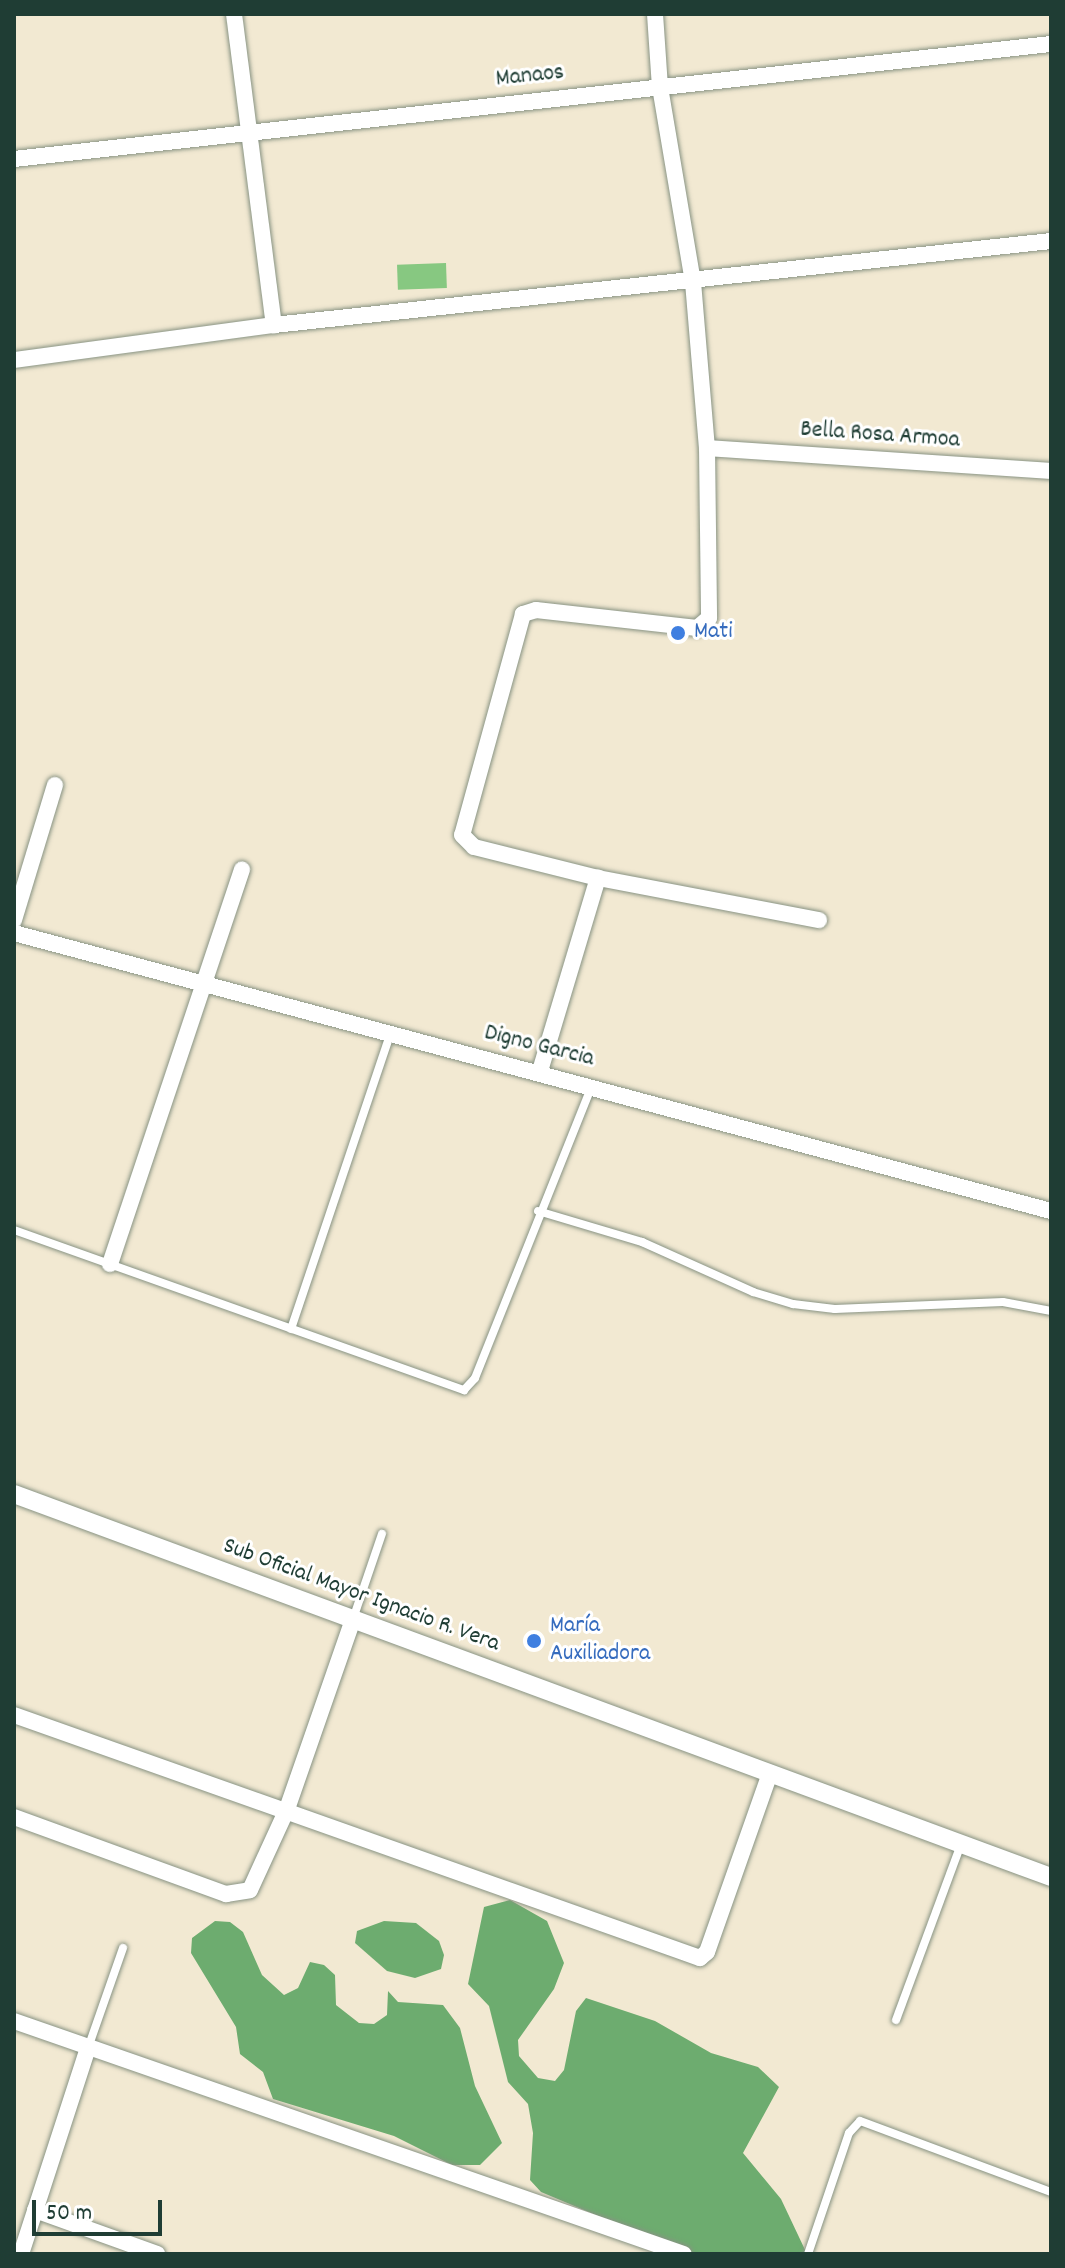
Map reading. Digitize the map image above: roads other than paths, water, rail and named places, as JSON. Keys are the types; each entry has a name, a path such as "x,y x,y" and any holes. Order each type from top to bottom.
{"street":[{"path":"234,14 252,133 274,325"},
{"path":"655,14 660,87 693,282 707,448 709,618 697,628 536,610 523,614 462,829 464,841 474,847 598,878 819,920"},
{"name":"Manaos","path":"14,159 1051,44"},
{"path":"14,360 274,325 1051,241"},
{"name":"Bella Rosa Armoa","path":"707,448 1051,471"},
{"path":"14,920 55,785"},
{"path":"110,1264 242,869"},
{"path":"540,1071 598,878"},
{"name":"Digno Garcia","path":"14,933 390,1035 540,1071 1051,1211"},
{"name":"Sub Oficial Mayor Ignacio R. Vera","path":"14,1494 1051,1877"},
{"path":"14,1817 238,1895 250,1890 287,1809 353,1619"},
{"path":"14,1715 287,1809 700,1958 707,1952 770,1773"},
{"path":"14,2021 684,2254"},
{"path":"21,2254 88,2048"},
{"path":"35,2210 157,2254"}],"lane":[{"path":"291,1329 390,1035"},
{"path":"14,1230 458,1389 468,1388 592,1085"},
{"path":"538,1211 642,1242 753,1292 793,1304 835,1309 1003,1302 1051,1311"},
{"path":"353,1619 382,1534"},
{"path":"896,2020 962,1844"},
{"path":"88,2048 123,1948"},
{"path":"808,2254 849,2133 860,2121 1051,2192"}],"place":[{"name":"Mati","path":"678,633"},
{"name":"María Auxiliadora","path":"534,1641"}]}
